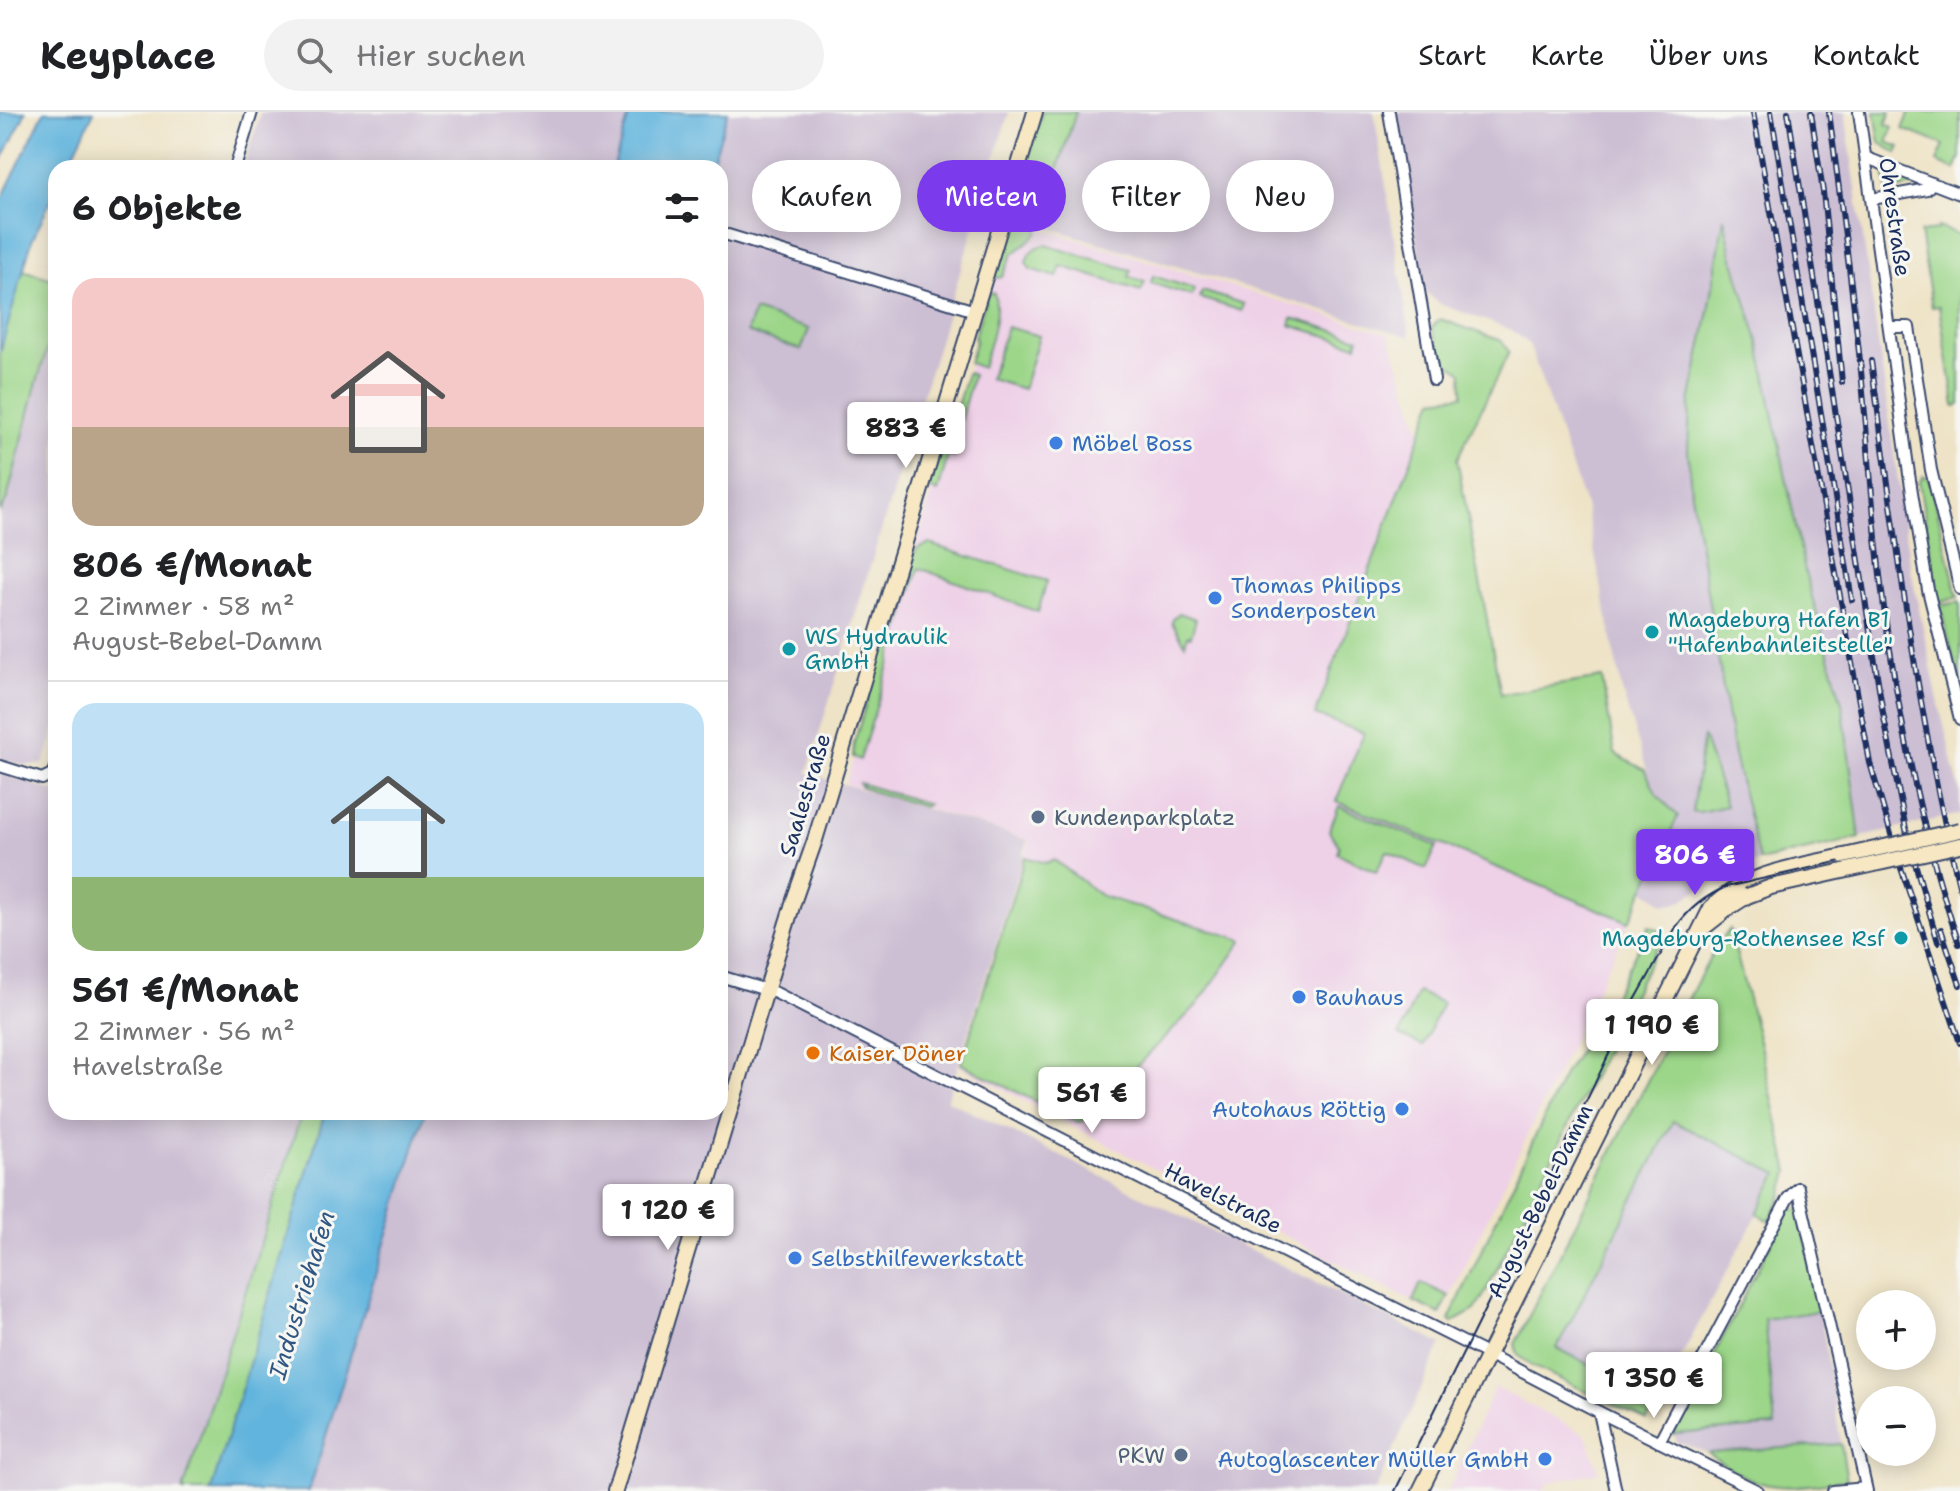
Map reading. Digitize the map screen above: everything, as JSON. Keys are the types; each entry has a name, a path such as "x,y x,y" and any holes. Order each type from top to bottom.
{"main road":[{"name":"Saalestraße","path":"615,1491 1035,112"},
{"path":"1746,890 1769,873 1960,830"},
{"path":"1746,890 1960,845"},
{"name":"August-Bebel-Damm","path":"1420,1491 1711,908 1746,890"}],"street":[{"path":"237,160 252,112"},
{"path":"1389,112 1434,380"},
{"name":"Ohrestraße","path":"1859,112 1928,590 1960,719"},
{"path":"1867,158 1960,194"},
{"path":"1872,199 1927,189 1932,183"},
{"path":"728,235 975,311"},
{"path":"1890,327 1909,327 1931,470 1960,589"},
{"path":"1909,474 1931,470"},
{"path":"0,766 42,779 48,777"},
{"name":"Havelstraße","path":"728,978 768,990 1758,1491"},
{"path":"1659,1442 1788,1198 1798,1188 1867,1490 1833,1491"},
{"path":"1599,1412 1616,1491"}],"shaded area":[{"path":"261,112 630,112 615,160 246,160"},
{"path":"728,112 1009,112 994,160 917,160 917,232 972,232 807,773 1028,840 947,1100 1441,1344 1375,1491 309,1491 423,1120 728,1120 728,160 713,160"},
{"path":"1045,112 1374,112 1410,337 1064,232 1066,232 1066,160 1031,160"},
{"path":"1396,112 1845,112 1911,571 1960,792 1960,814 1759,861 1716,877 1676,903 1665,904 1644,890 1677,816 1657,795 1651,783 1623,695 1585,505 1529,344 1512,330 1442,305 1425,292"},
{"path":"1008,232 1052,232 1389,334 1421,433 1315,714 1364,733 1336,800 1629,922 1441,1316 959,1066 1030,840 846,784"},
{"path":"48,346 48,751 44,763 22,765 0,759 0,512 7,499"},
{"path":"0,773 48,789 48,1120 299,1120 183,1491 0,1491"},
{"path":"1673,1121 1779,1174 1658,1400 1556,1348"},
{"path":"1820,1311 1841,1444 1708,1453 1677,1442 1674,1434 1775,1425 1764,1318"},
{"path":"1495,1387 1586,1435 1599,1472 1550,1482 1543,1491 1448,1491"}],"green space":[{"path":"1042,112 1076,112 1061,160 1027,160"},
{"path":"1875,112 1891,112 1886,124 1893,127 1887,142 1900,147 1897,153 1880,143"},
{"path":"1910,112 1960,112 1960,157 1955,170 1937,162 1944,145 1903,129"},
{"path":"1884,171 1914,183 1915,186 1888,191"},
{"path":"1724,217 1760,348 1805,572 1842,703 1860,838 1759,861 1734,755 1691,493 1688,450 1690,403"},
{"path":"1938,227 1960,235 1960,405 1955,406 1939,306 1932,307 1920,232 1937,230"},
{"path":"1005,232 1038,232 1012,255 1002,277 996,278 993,273"},
{"path":"1046,245 1131,270 1129,277 1145,282 1141,291 1061,266 1057,277 1030,269 1026,262 1029,255 1036,248"},
{"path":"23,270 48,278 48,346 7,499 0,512 0,352"},
{"path":"1153,276 1194,289 1192,296 1151,283"},
{"path":"1202,291 1244,304 1242,311 1200,298"},
{"path":"990,293 994,293 996,310 982,368 969,363"},
{"path":"754,311 809,329 801,350 747,332"},
{"path":"1292,318 1359,338 1357,345 1290,325"},
{"path":"1440,319 1502,341 1509,352 1457,459 1501,694 1602,678 1615,754 1645,770 1657,795 1678,816 1629,922 1336,801 1364,733 1315,715 1434,399 1463,395 1462,372 1441,359 1432,327"},
{"path":"1007,327 1039,336 1023,389 990,379"},
{"path":"967,373 973,375 955,438 961,440 960,444 947,440 945,436"},
{"path":"940,451 957,455 948,456 938,492 928,488"},
{"path":"1923,476 1930,481 1958,597 1939,603 1919,482"},
{"path":"929,544 1047,581 1038,612 919,568 860,760 853,757 854,743 910,561 918,548"},
{"path":"1959,602 1960,607 1960,685 1940,606"},
{"path":"1179,613 1196,619 1185,644 1172,623"},
{"path":"1703,736 1726,806 1692,812"},
{"path":"859,783 928,804 924,807 871,791"},
{"path":"1339,806 1437,846 1426,869 1387,851 1376,872 1337,853 1339,846 1329,831"},
{"path":"1025,857 1046,863 1054,860 1102,896 1243,940 1197,1005 1083,1121 1077,1122 961,1064"},
{"path":"1649,926 1664,932 1484,1295 1475,1310 1453,1322 1449,1320 1565,1073 1612,999"},
{"path":"1730,929 1789,1172 1782,1196 1769,1221 1757,1213 1778,1174 1673,1121 1557,1348 1658,1400 1647,1420 1532,1366 1518,1355 1515,1344 1695,986 1717,945"},
{"path":"1418,992 1442,1003 1423,1046 1399,1035"},
{"path":"299,1120 323,1120 211,1491 183,1491"},
{"path":"1789,1207 1800,1210 1820,1311 1764,1319 1775,1426 1674,1434"},
{"path":"1421,1283 1449,1296 1440,1314 1413,1301"},
{"path":"1841,1444 1847,1480 1794,1487 1768,1485 1749,1479 1708,1453"}],"water":[{"path":"0,112 26,112 0,164"},
{"path":"44,112 94,112 71,160 48,160 48,207 32,240 0,352 0,202"},
{"path":"630,112 728,112 713,160 615,160"},
{"name":"Industriehafen","path":"323,1120 423,1120 309,1491 211,1491"}],"tram line":[{"path":"1395,1491 1634,1002 1681,920 1704,899 1726,887 1960,834"}],"railway":[{"path":"1753,112 1870,763 1900,865 1960,1043"},
{"path":"1771,112 1852,600"},
{"path":"1788,112 1883,713 1908,839 1938,942"},
{"path":"1811,112 1823,192 1842,382"},
{"path":"1829,112 1857,338 1880,575 1895,681 1926,833 1959,944"},
{"path":"1871,361 1920,693 1960,889"},
{"path":"1941,929 1960,985"}],"place":[{"name":"Möbel Boss","path":"1056,443"},
{"name":"Thomas Philipps Sonderposten","path":"1215,598"},
{"name":"Magdeburg Hafen B1 \"Hafenbahnleitstelle\"","path":"1652,632"},
{"name":"WS Hydraulik GmbH","path":"789,649"},
{"name":"Kundenparkplatz","path":"1038,817"},
{"name":"Magdeburg-Rothensee Rsf","path":"1901,938"},
{"name":"Bauhaus","path":"1299,997"},
{"name":"Kaiser Döner","path":"813,1053"},
{"name":"Autohaus Röttig","path":"1402,1109"},
{"name":"Selbsthilfewerkstatt","path":"795,1258"},
{"name":"PKW","path":"1181,1455"},
{"name":"Autoglascenter Müller GmbH","path":"1545,1459"}]}
